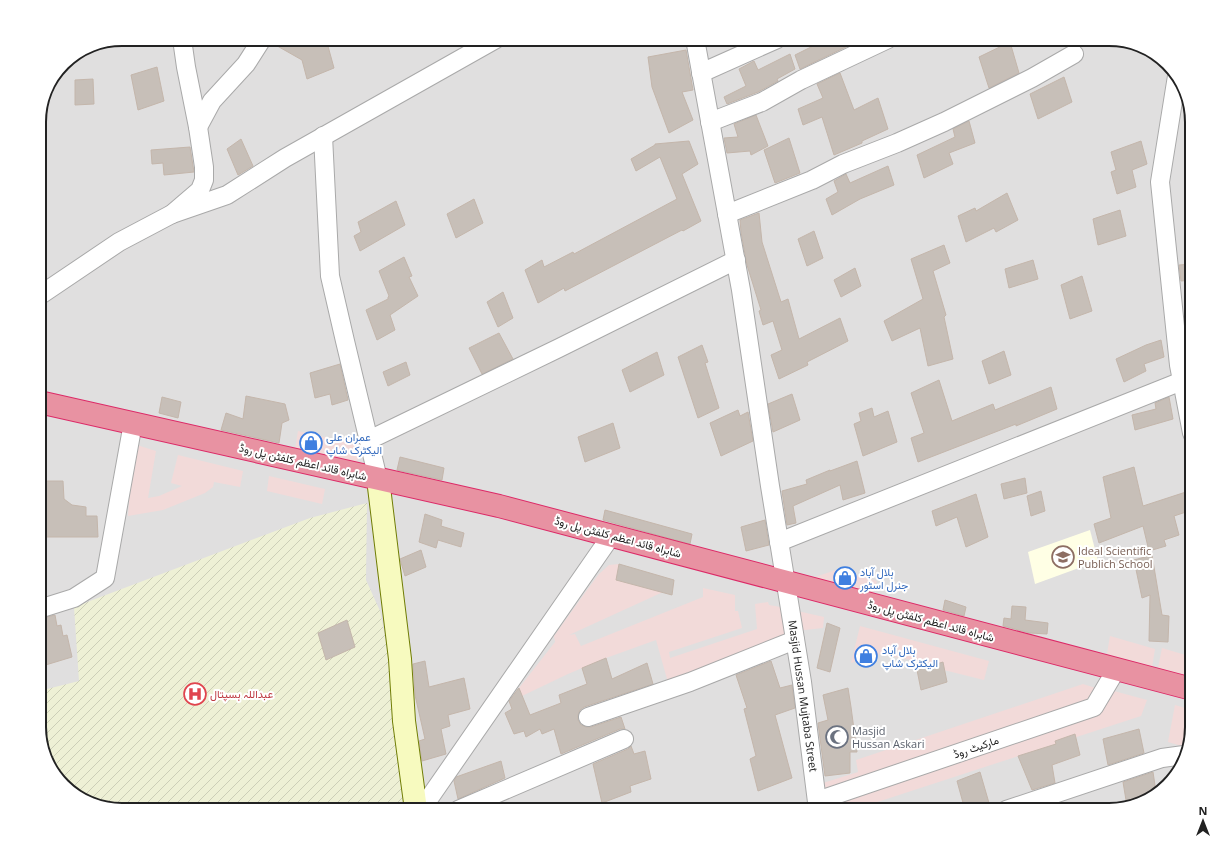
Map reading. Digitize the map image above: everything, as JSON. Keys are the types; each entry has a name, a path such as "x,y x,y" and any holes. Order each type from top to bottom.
{"highway":[{"name":"شاہراہ قائد اعظم کلفٹن پل روڈ","path":"46,404 499,506 1185,687"}],"street":[{"path":"172,214 200,190 204,180 204,167 198,127 183,46"},
{"path":"198,127 212,101 246,64 258,46"},
{"path":"46,291 119,242 172,214 227,195 285,158 484,46"},
{"name":"Masjid Hussan Mujtaba Street","path":"696,46 741,290 779,542 796,640 818,803"},
{"path":"702,73 762,46"},
{"path":"710,122 762,102 801,80 873,46"},
{"path":"727,214 812,180 843,164 897,143 944,122 1032,78 1074,54"},
{"path":"1175,84 1160,182 1179,365 1185,397"},
{"path":"323,136 330,276 378,478 400,659 404,722 415,803"},
{"path":"369,440 560,348 736,260"},
{"path":"779,542 1182,381"},
{"path":"46,607 74,598 105,578 133,423"},
{"path":"426,803 611,536"},
{"path":"588,717 690,682 796,640"},
{"name":"مارکیٹ روڈ","path":"824,803 1094,707 1116,670"},
{"path":"474,803 624,739"},
{"path":"1027,803 1162,758 1179,756"}],"shaded area":[{"path":"1109,46 1134,50 1151,59 1166,72 1175,84 1182,102 1185,122 1185,727 1182,747 1175,765 1159,784 1143,795 1129,800 1109,803 122,803 97,799 80,790 68,781 56,765 50,752 46,732 46,117 50,97 56,84 68,68 88,54 107,47"},
{"path":"298,431 360,445 357,463 295,449"},
{"path":"137,445 156,451 148,498 159,496 182,486 171,483 178,455 243,471 240,487 214,482 213,487 205,493 163,510 128,516 130,487"},
{"path":"269,476 325,489 322,504 267,491"},
{"path":"367,503 366,580 380,611 395,686 405,803 122,803 97,799 88,795 68,781 56,765 47,742 46,689 79,681 74,607 310,518"},
{"name":"Ideal Scientific Publich School","path":"1090,530 1098,561 1035,584 1028,552"},
{"path":"619,564 616,580 663,592 569,635 575,634 581,646 703,597 703,588 735,595 735,611 738,611 742,628 669,652 670,658 757,629 755,604 768,602 769,605 786,608 790,638 669,686 656,640 606,658 522,696 519,688 555,642 554,636 587,590 599,574 609,565"},
{"path":"836,570 877,581 872,596 809,579"},
{"path":"793,610 824,617 823,628 796,631"},
{"path":"860,626 989,661 984,680 944,670 943,662 931,665 880,654 851,663"},
{"path":"1110,636 1155,649 1152,667 1107,654"},
{"path":"1162,648 1185,655 1185,677 1158,668"},
{"path":"1083,684 1099,689 1086,704 825,795 823,783 858,772 856,760"},
{"path":"1114,691 1147,700 1141,716 874,803 824,802"},
{"path":"1175,705 1185,708 1185,727 1182,746 1168,742"}],"building":[{"path":"277,46 328,46 334,68 307,79 302,60"},
{"path":"848,46 800,69 795,55 811,47"},
{"path":"1002,46 1011,46 1019,73 989,88 979,57"},
{"path":"686,50 693,90 682,92 693,120 669,133 652,87 648,57"},
{"path":"790,54 795,69 777,79 778,81 758,92 727,104 724,97 746,86 739,69 754,61 758,70"},
{"path":"157,67 164,101 138,110 131,75"},
{"path":"840,73 854,110 878,98 888,129 862,141 862,143 834,155 822,117 803,125 798,109 823,98 817,84"},
{"path":"1064,77 1072,102 1038,119 1030,94"},
{"path":"93,79 94,104 75,105 75,80"},
{"path":"756,115 768,146 751,155 750,151 727,153 724,138 738,137 734,124"},
{"path":"969,121 975,143 949,153 953,164 924,178 917,155 955,137 953,129"},
{"path":"789,138 800,173 775,183 764,150"},
{"path":"241,139 253,166 238,175 227,149"},
{"path":"689,141 698,164 682,174 701,221 565,291 564,288 538,303 525,270 542,260 544,267 573,252 574,254 677,199 660,157 636,171 631,159 655,144"},
{"path":"1141,141 1147,164 1132,170 1136,187 1117,194 1111,172 1116,170 1111,152"},
{"path":"190,147 194,172 164,175 163,163 152,164 151,150"},
{"path":"888,166 894,185 860,199 832,215 826,199 838,192 834,181 846,174 850,183"},
{"path":"1007,193 1018,220 996,232 994,228 966,242 958,216 975,208 976,211"},
{"path":"474,199 483,223 456,238 447,214"},
{"path":"396,201 405,225 360,251 354,236 361,232 358,222"},
{"path":"1120,210 1126,236 1098,245 1093,219"},
{"path":"759,213 762,242 781,302 788,299 799,339 840,318 848,341 807,362 808,365 779,379 771,355 782,350 773,321 763,325 759,311 761,310 747,265 741,232 740,220"},
{"path":"814,231 823,258 807,266 798,239"},
{"path":"944,245 950,263 933,271 946,315 944,317 953,359 928,366 920,328 892,341 884,321 923,299 911,259"},
{"path":"404,257 412,276 409,277 418,296 390,315 395,330 377,340 366,310 388,299 389,296 379,271"},
{"path":"1033,260 1038,279 1009,288 1005,269"},
{"path":"1179,265 1185,265 1185,281 1181,281"},
{"path":"855,268 861,286 841,297 834,280"},
{"path":"1082,276 1092,311 1070,319 1061,285"},
{"path":"503,292 513,318 498,327 487,302"},
{"path":"499,333 513,359 482,374 469,348"},
{"path":"1161,340 1164,357 1144,364 1146,371 1124,382 1116,359 1146,345"},
{"path":"702,345 708,362 705,363 719,408 698,418 678,357"},
{"path":"1004,351 1011,375 989,384 982,361"},
{"path":"657,352 664,375 630,392 622,370"},
{"path":"406,362 410,375 388,386 383,372"},
{"path":"340,364 348,400 332,405 330,394 315,398 310,373"},
{"path":"939,380 952,421 993,404 995,410 1051,387 1057,409 1016,426 1016,424 918,462 911,438 924,433 911,393"},
{"path":"792,394 800,420 773,432 768,404"},
{"path":"246,396 285,404 289,420 282,423 279,443 221,430 226,413 243,419"},
{"path":"162,397 181,402 178,418 159,413"},
{"path":"1169,397 1173,419 1135,430 1132,415 1156,409 1155,403"},
{"path":"872,408 874,417 888,411 897,442 863,456 854,424 861,421 859,413"},
{"path":"738,410 740,416 748,412 753,441 721,456 710,423"},
{"path":"613,423 620,448 585,462 578,437"},
{"path":"400,457 444,468 442,480 397,470"},
{"path":"857,461 865,493 843,500 840,485 793,506 796,523 787,525 782,491 807,484 806,480"},
{"path":"1134,467 1143,506 1185,492 1185,512 1174,516 1179,535 1164,540 1166,546 1149,551 1143,526 1099,543 1094,524 1111,518 1103,477"},
{"path":"1025,478 1027,493 1004,499 1001,484"},
{"path":"46,481 63,481 64,499 72,505 86,507 86,516 97,516 98,537 46,537"},
{"path":"1041,491 1045,511 1031,516 1027,496"},
{"path":"976,494 988,537 966,547 957,517 936,526 932,511"},
{"path":"605,510 692,534 690,544 603,520"},
{"path":"425,514 442,520 441,526 464,533 461,547 438,540 436,548 419,542"},
{"path":"765,520 769,545 746,551 741,527"},
{"path":"421,550 426,567 405,576 400,559"},
{"path":"1152,555 1162,615 1169,616 1168,642 1149,641 1150,595 1142,598 1134,560"},
{"path":"619,564 674,580 672,595 616,580"},
{"path":"945,600 966,607 964,616 943,610"},
{"path":"1012,606 1026,607 1025,620 1048,623 1047,634 1030,633 1003,626 1004,618 1011,619"},
{"path":"55,615 57,626 61,625 63,636 67,635 72,657 46,665 46,617"},
{"path":"347,620 355,647 326,660 318,633"},
{"path":"827,623 840,628 830,672 817,668"},
{"path":"606,658 612,679 647,663 653,684 584,707 580,710 578,720 581,725 591,727 621,717 625,729 620,729 561,754 554,729 542,734 540,729 526,737 524,731 514,734 505,713 512,709 509,701 519,688 530,715 561,703 559,695 587,684 582,668"},
{"path":"425,661 429,687 464,678 470,709 448,715 450,726 441,729 446,754 422,761 419,741 425,739 415,695 413,664"},
{"path":"771,661 780,688 792,685 795,708 775,715 792,778 758,791 750,759 756,756 744,709 747,708 736,675"},
{"path":"943,662 947,682 921,690 917,670"},
{"name":"Masjid Hussan Askari","path":"848,688 857,752 850,752 850,773 825,776 818,723 828,720 823,695"},
{"path":"1139,729 1144,753 1108,765 1103,739"},
{"path":"1075,734 1080,755 1052,765 1055,783 1032,790 1018,756 1056,744 1055,741"},
{"path":"631,746 634,754 645,751 651,779 630,786 631,792 602,803 593,764 628,749"},
{"path":"501,761 505,778 458,799 454,781 456,777"},
{"path":"980,772 989,803 963,803 957,781"},
{"path":"1153,772 1155,787 1143,795 1126,801 1123,782"}],"place":[{"name":"عمران علی الیکٹرک شاپ","path":"311,443"},
{"name":"Ideal Scientific Publich School","path":"1063,557"},
{"name":"ہلال آباد جنرل اسٹور","path":"845,578"},
{"name":"ہلال آباد الیکٹرک شاپ","path":"866,656"},
{"name":"عبداللہ ہسپتال","path":"195,694"},
{"name":"Masjid Hussan Askari","path":"837,737"}]}
